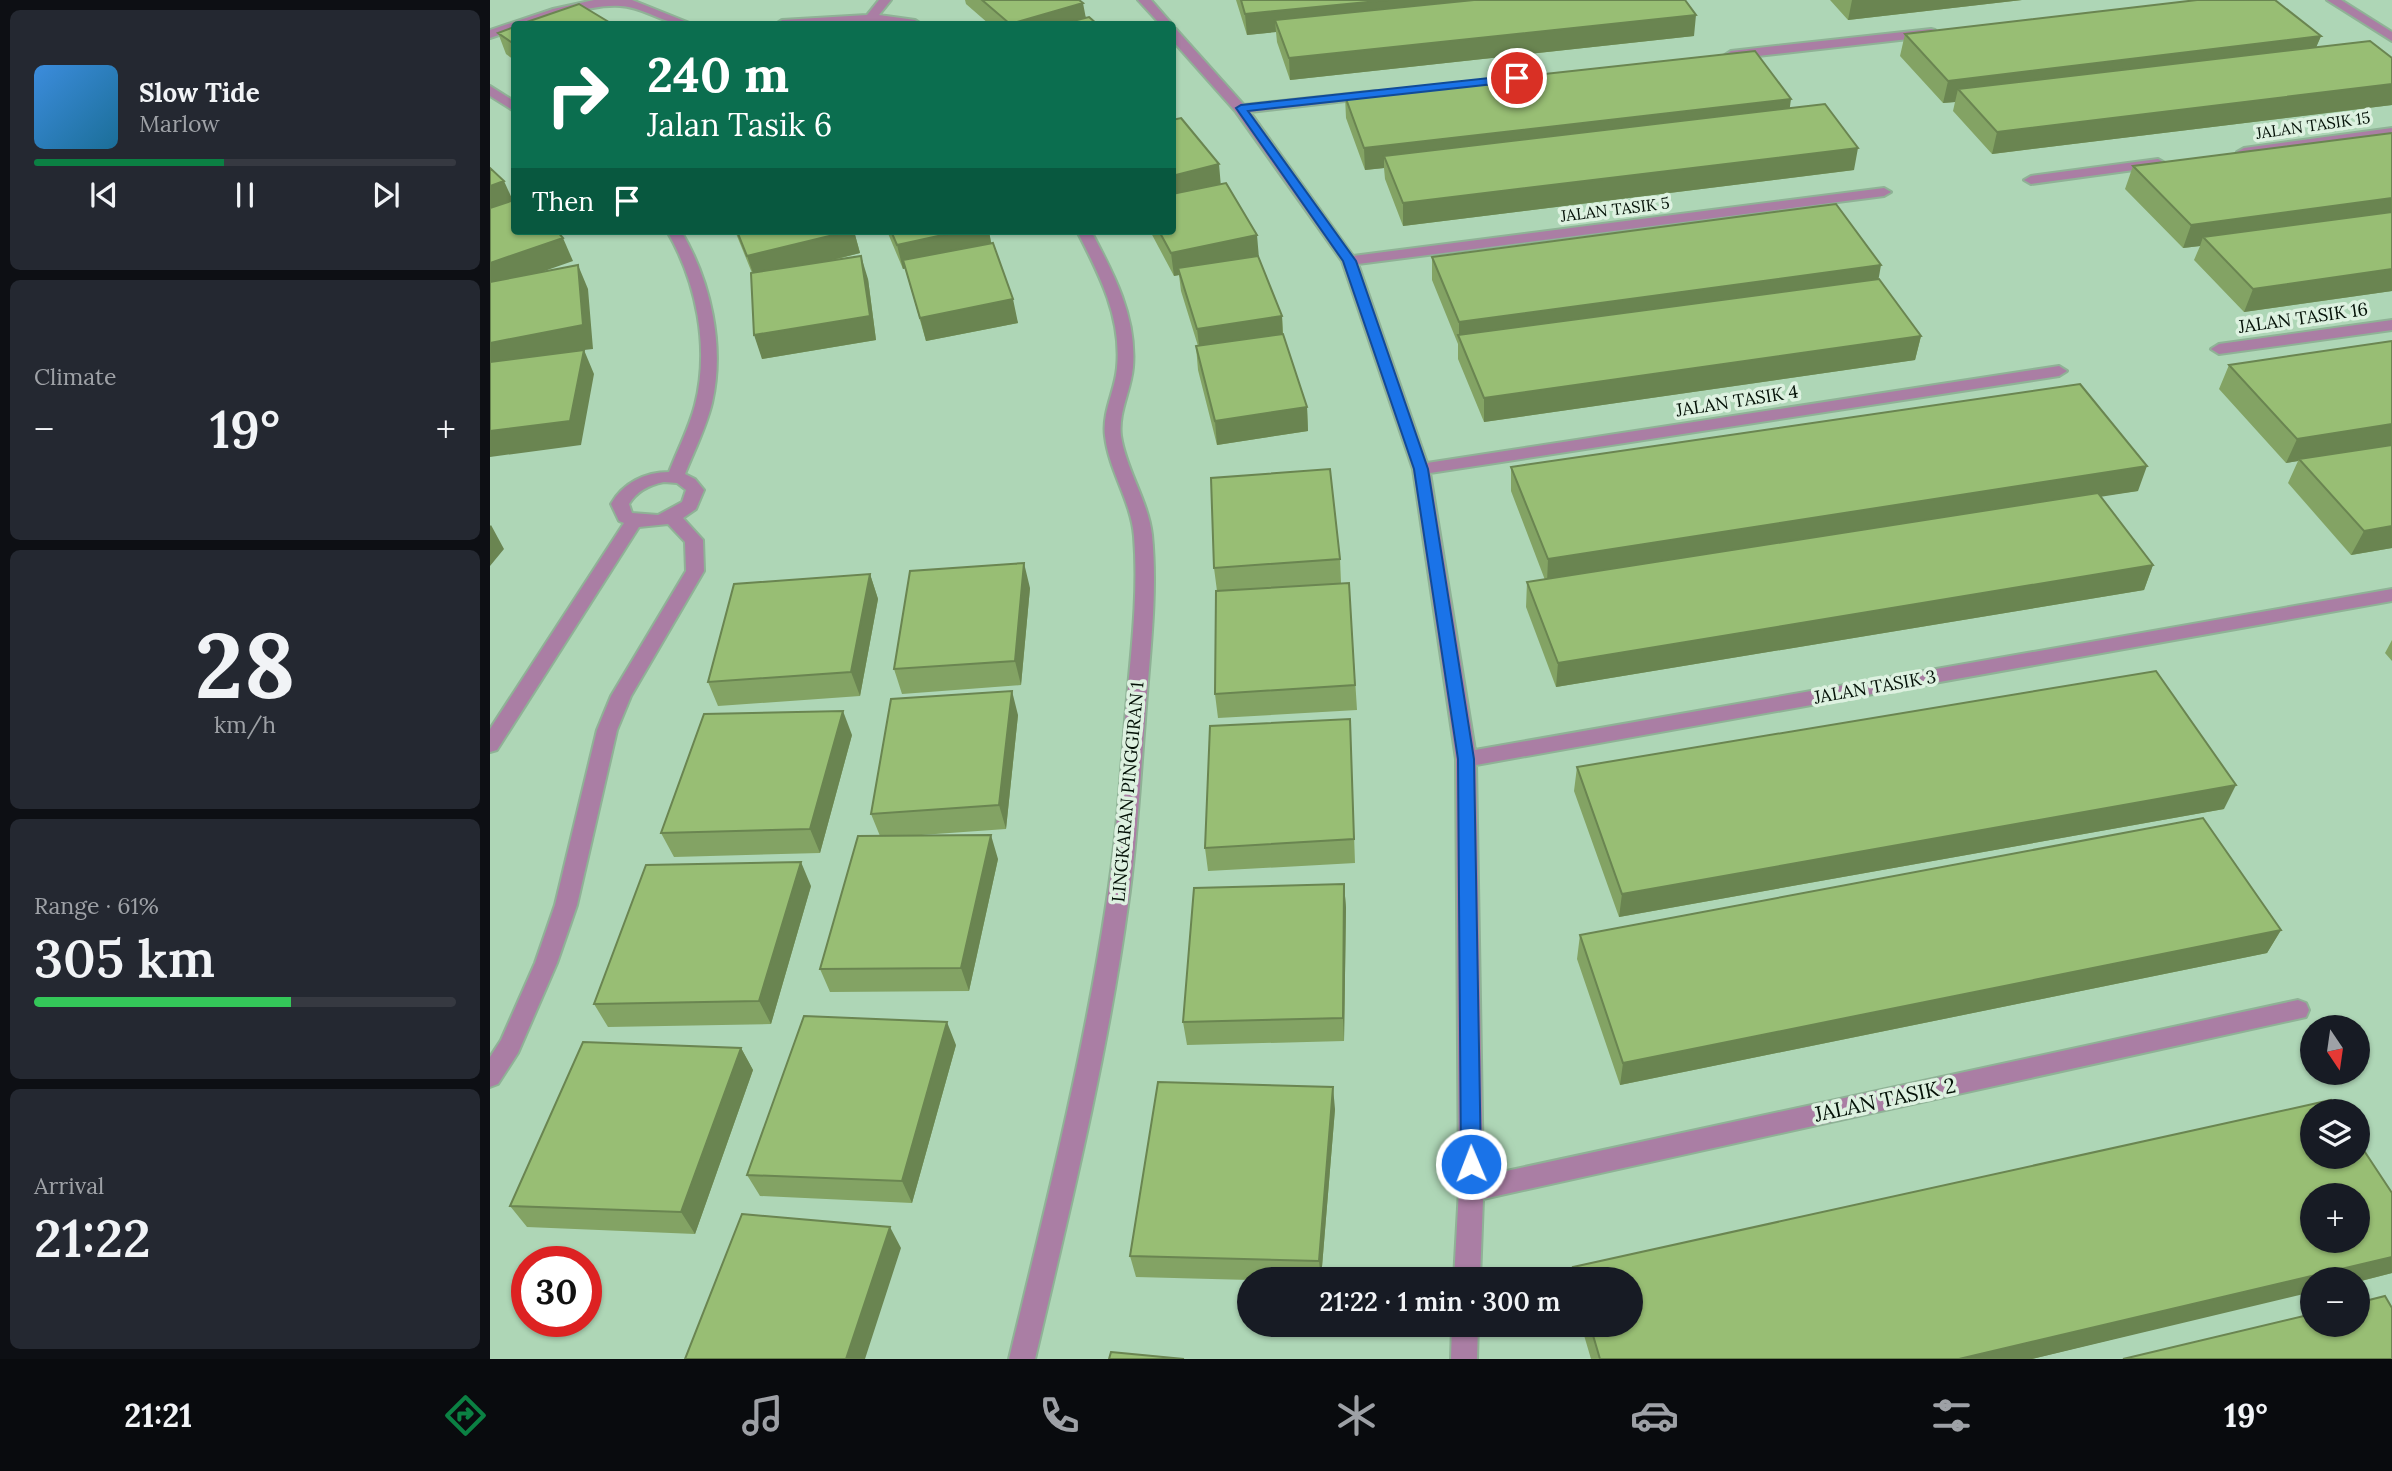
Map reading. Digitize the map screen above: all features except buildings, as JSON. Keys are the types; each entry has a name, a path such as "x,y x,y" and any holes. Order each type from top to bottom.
{"street":[{"path":"528,21 576,5 606,0 639,5 679,21"},
{"path":"870,19 885,0"},
{"path":"1144,0 1163,21"},
{"path":"2333,0 2392,37"},
{"path":"815,21 847,18 888,21"},
{"path":"490,34 511,27"},
{"path":"1712,57 1944,31"},
{"path":"1176,36 1241,108 1349,261 1421,469 1466,759 1471,1191 1468,1267"},
{"path":"490,90 511,105"},
{"path":"1241,108 1378,94"},
{"name":"JALAN TASIK 15","path":"2234,153 2392,132"},
{"path":"2031,180 2166,162"},
{"name":"JALAN TASIK 5","path":"1349,261 1884,192"},
{"path":"676,477 705,398 708,344 694,272 677,235"},
{"name":"LINGKARAN PINGGIRAN 1","path":"1022,1359 1060,1199 1113,933 1128,821 1146,584 1143,530 1117,459 1112,431 1115,406 1125,370 1126,336 1118,297 1086,235"},
{"name":"JALAN TASIK 16","path":"2219,349 2392,325"},
{"name":"JALAN TASIK 4","path":"1421,469 2059,371"},
{"path":"664,477 676,477 685,479 695,490 690,505 672,518 652,523 625,517 620,504 623,497 640,484 664,477"},
{"path":"490,1077 510,1046 545,964 566,905 607,730 621,696 695,571 694,540 672,518"},
{"path":"490,745 634,521"},
{"name":"JALAN TASIK 3","path":"1466,759 2392,595"},
{"name":"JALAN TASIK 2","path":"1471,1191 2298,1010"},
{"path":"1464,1359 1465,1337"}],"route":[{"path":"1471,1164 1466,759 1421,469 1349,261 1241,108 1517,78"}]}
